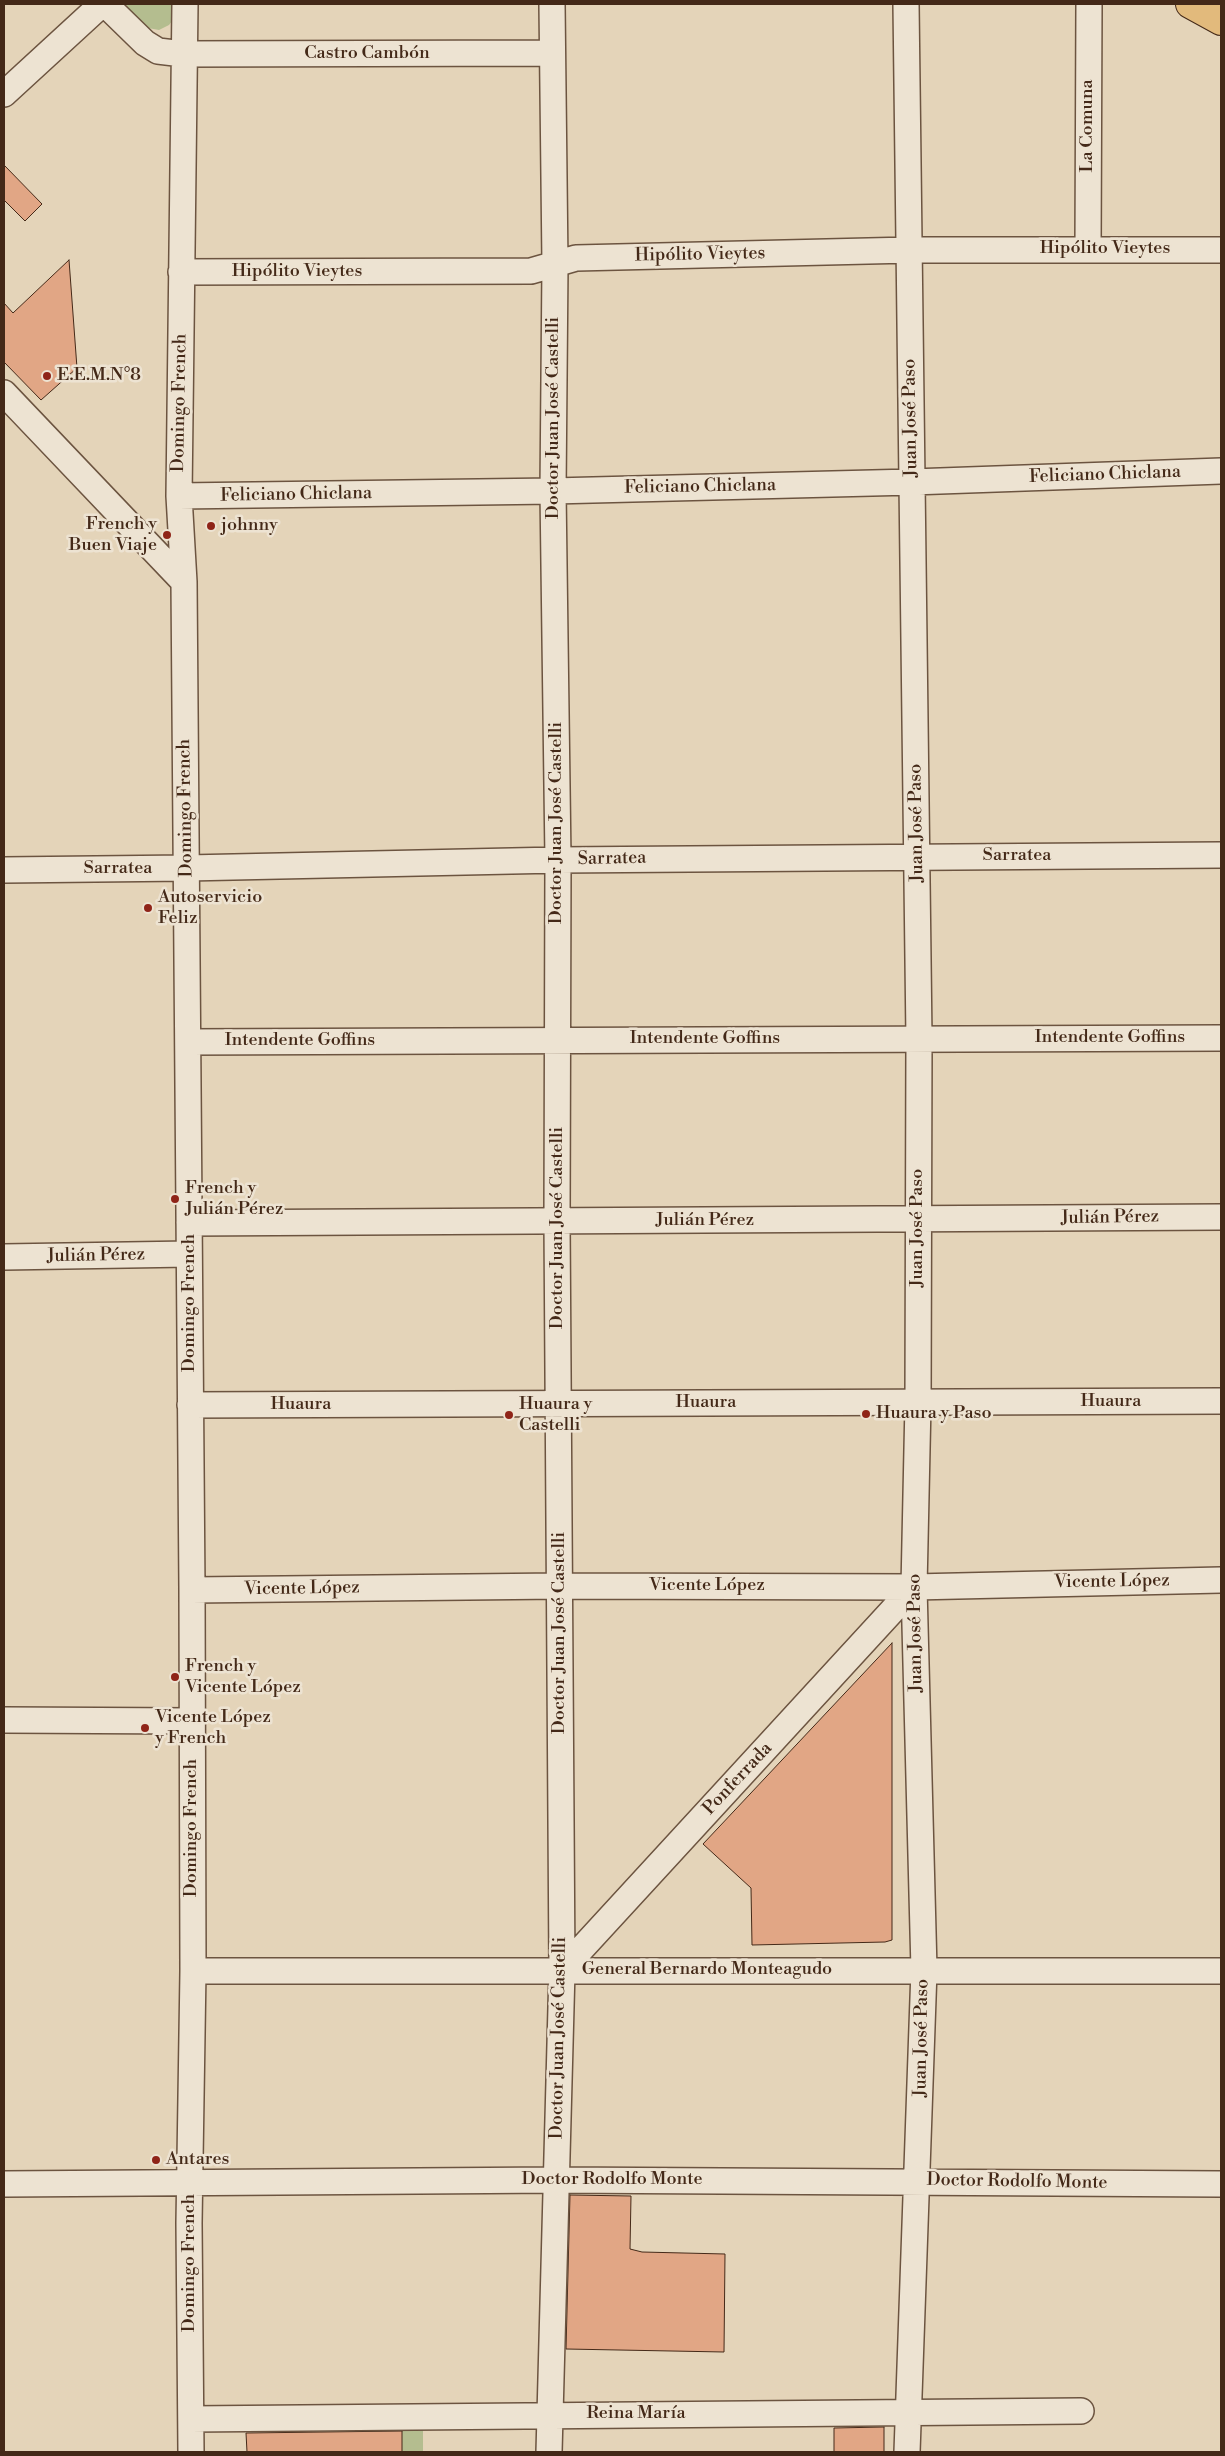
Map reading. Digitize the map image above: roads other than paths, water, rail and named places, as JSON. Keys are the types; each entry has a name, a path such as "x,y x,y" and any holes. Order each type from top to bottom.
{"main road":[{"path":"1190,4 1221,21"}],"street":[{"name":"Castro Cambón","path":"103,4 145,43 158,51 183,54 551,53"},
{"path":"4,94 103,4"},
{"name":"Domingo French","path":"185,4 179,496 184,582 192,1590 191,2452"},
{"name":"Doctor Juan José Castelli","path":"549,2452 562,1970 557,1222 558,860 552,4"},
{"name":"Juan José Paso","path":"906,4 919,1038 917,1220 918,1404 914,1587 924,1970 907,2452"},
{"name":"La Comuna","path":"1088,4 1088,249"},
{"name":"Hipólito Vieytes","path":"182,272 531,272 576,258 910,250 1221,250"},
{"path":"4,393 184,582"},
{"name":"Feliciano Chiclana","path":"179,496 554,491 912,482 1221,470"},
{"name":"Sarratea","path":"4,870 558,860 1221,854"},
{"name":"Intendente Goffins","path":"188,1042 1221,1038"},
{"name":"Julián Pérez","path":"189,1223 1221,1217"},
{"name":"Julián Pérez","path":"4,1257 189,1254"},
{"name":"Huaura","path":"190,1405 918,1404 1221,1401"},
{"name":"Vicente López","path":"192,1590 559,1586 914,1587 1221,1580"},
{"name":"Ponferrada","path":"562,1970 914,1587"},
{"path":"4,1720 191,1721"},
{"name":"General Bernardo Monteagudo","path":"193,1970 1221,1971"},
{"name":"Doctor Rodolfo Monte","path":"4,2184 556,2180 1221,2184"},
{"name":"Reina María","path":"191,2419 1081,2410"}],"place":[{"name":"E.E.M.N°8","path":"47,376"},
{"name":"johnny","path":"211,526"},
{"name":"French y Buen Viaje","path":"167,535"},
{"name":"Autoservicio Feliz","path":"148,908"},
{"name":"French y Julián Pérez","path":"175,1199"},
{"name":"Huaura y Paso","path":"866,1414"},
{"name":"Huaura y Castelli","path":"509,1415"},
{"name":"French y Vicente López","path":"175,1677"},
{"name":"Vicente López y French","path":"145,1728"},
{"name":"Antares","path":"156,2160"}]}
